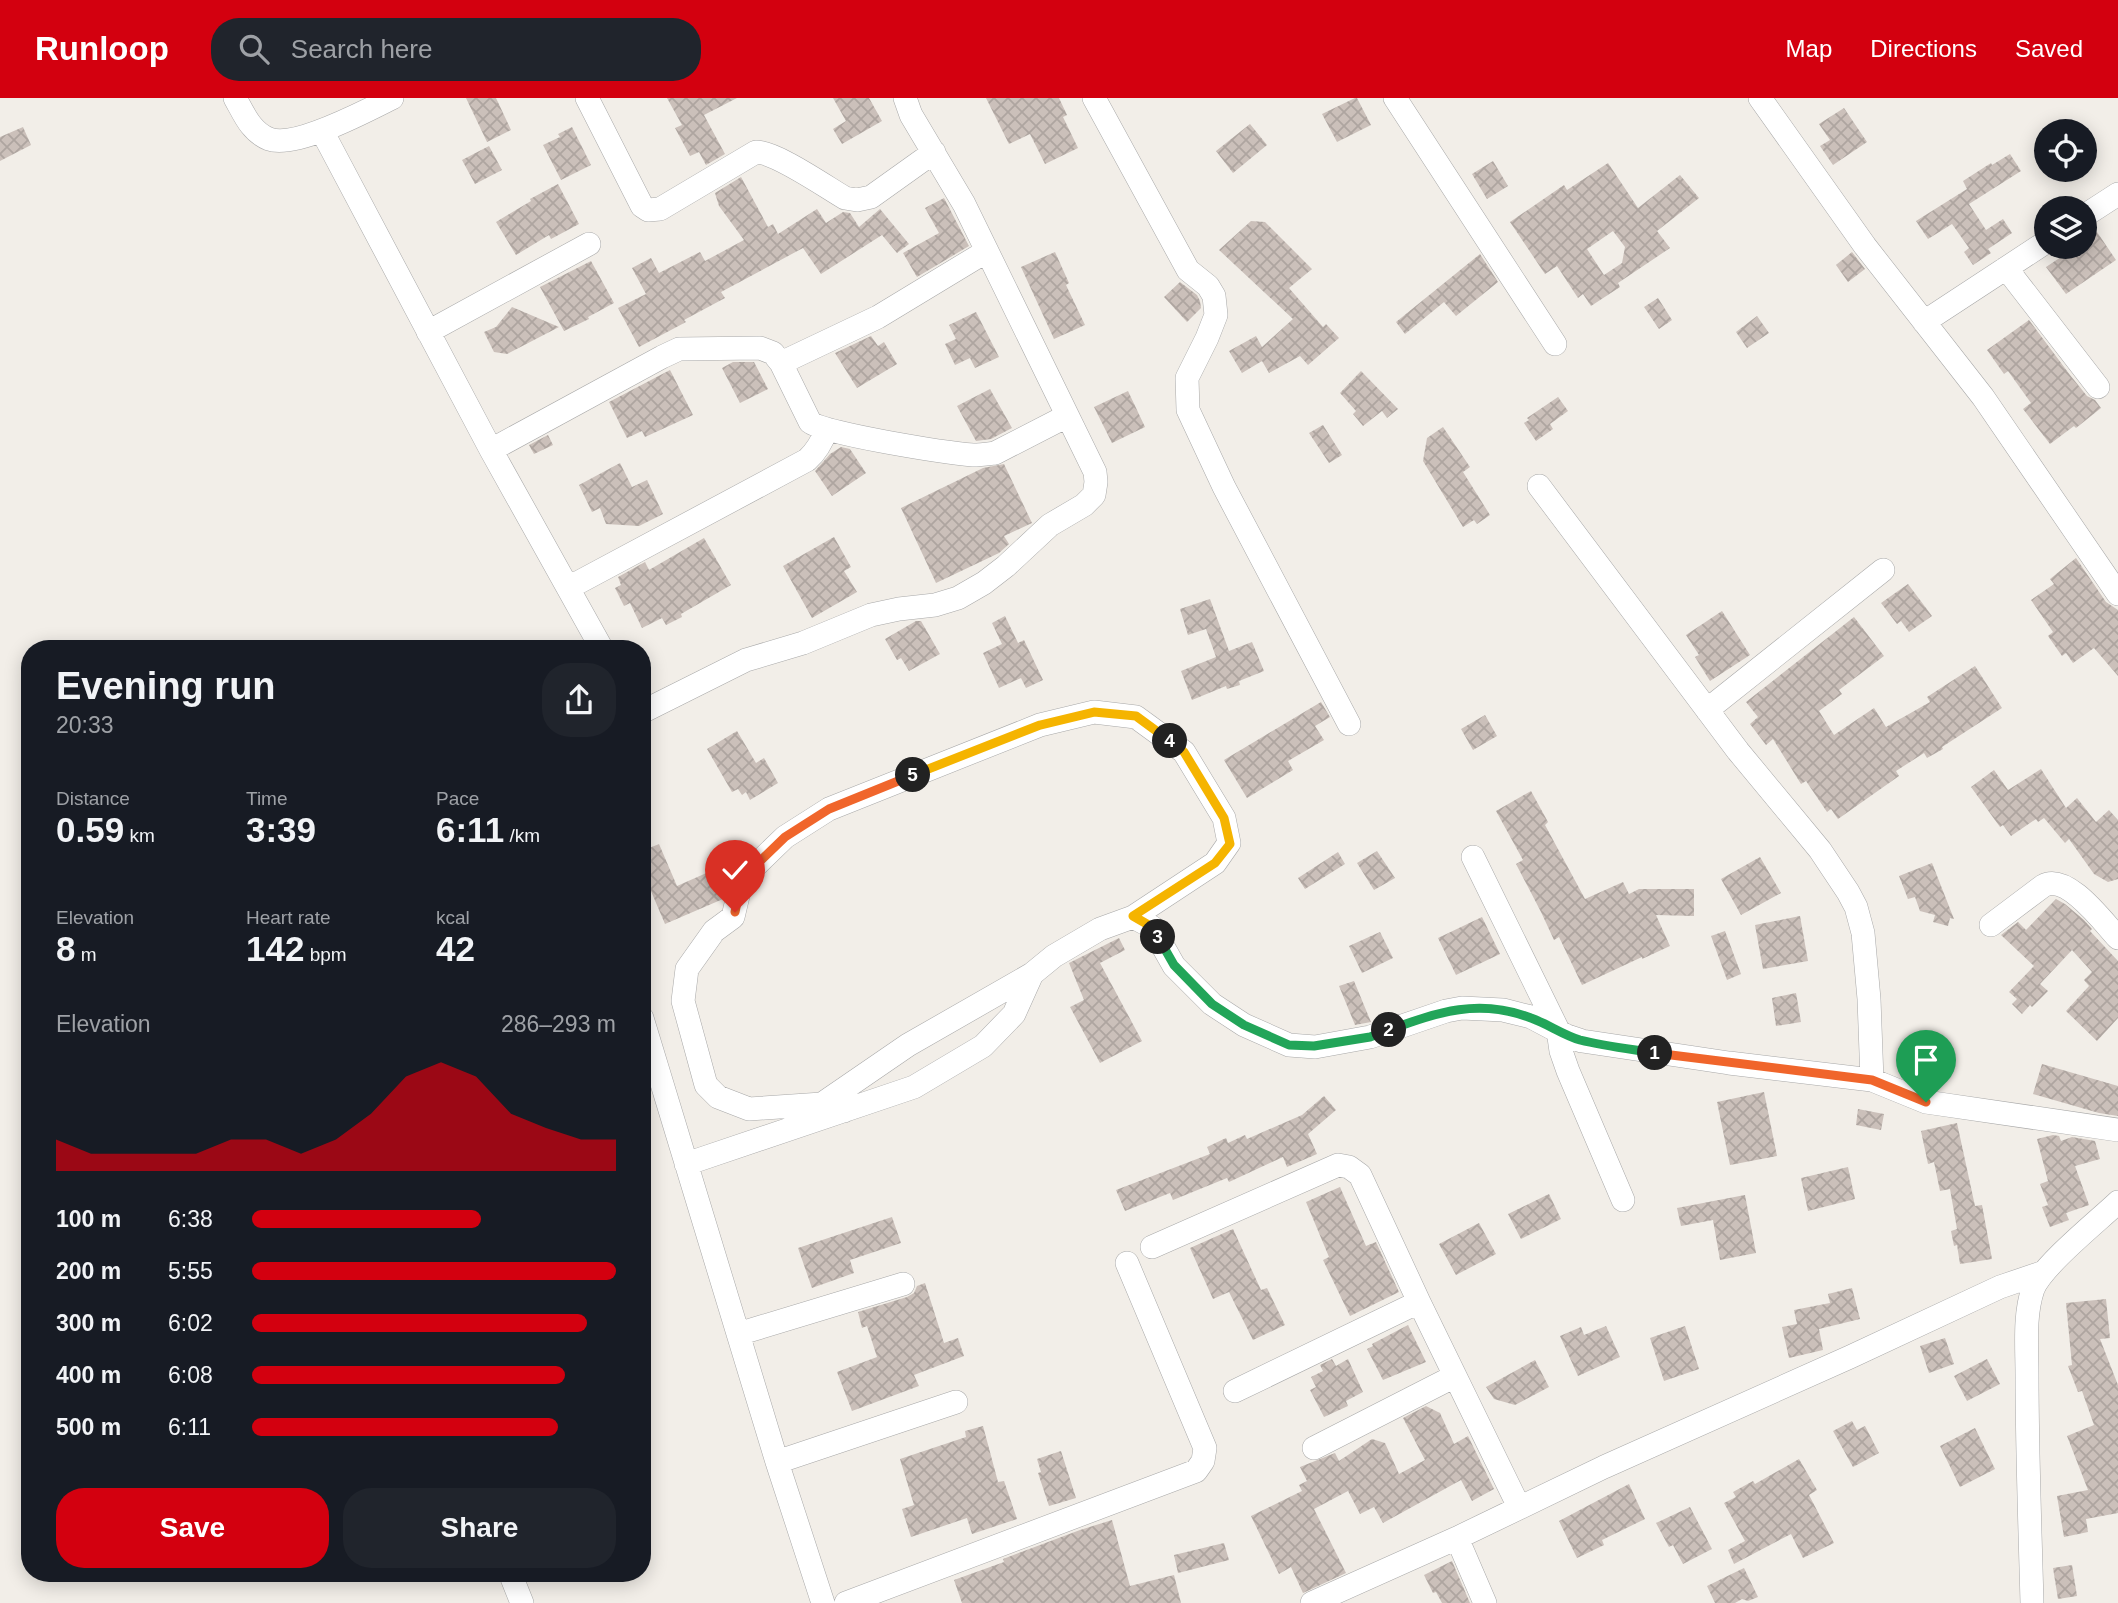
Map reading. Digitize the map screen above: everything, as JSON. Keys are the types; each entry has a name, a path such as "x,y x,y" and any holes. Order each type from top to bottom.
{"street":[{"path":"235,98 248,122 257,132 272,140 286,140 322,131 392,98"},
{"path":"587,98 642,206 648,210 660,208 756,152 764,152 845,198 857,200 871,197 933,152"},
{"path":"651,708 746,660 803,643 871,615 935,605 958,598 984,583 1050,525 1084,505 1094,495 1095,472 964,204 911,115 905,98"},
{"path":"1094,98 1188,270 1208,286 1214,296 1216,315 1187,378 1188,410 1224,487 1349,724"},
{"path":"1395,98 1555,344"},
{"path":"1760,98 1865,246 1983,397 2118,594"},
{"path":"322,131 491,450 597,640"},
{"path":"2097,208 2118,194"},
{"path":"428,332 589,244"},
{"path":"1924,322 2034,250"},
{"path":"781,363 878,317 986,251"},
{"path":"2006,268 2098,387"},
{"path":"491,450 679,349 760,348 773,353 781,363 810,422 816,427 962,454 995,453 1067,416"},
{"path":"568,588 807,460 823,441 827,430"},
{"path":"1539,486 1738,751 1820,850 1848,892 1856,907 1863,933 1872,1080"},
{"path":"1707,710 1883,570"},
{"path":"1094,712 1136,716 1184,752 1224,818 1230,844 1215,863 1133,916 1100,929 1054,956 1032,974 908,1045 833,1108 749,1108 718,1097 706,1085 682,1001 687,969 714,931 733,917 741,883 785,837 829,809 1040,725 1094,712"},
{"path":"1473,857 1558,1030 1568,1071 1623,1200"},
{"path":"1991,925 2049,882 2074,892 2118,938"},
{"path":"1133,916 1152,927 1174,965 1212,1004 1244,1025 1289,1045 1314,1046 1370,1037 1462,1008 1503,1010 1531,1017 1582,1041 1729,1063 1872,1080 1926,1102 2118,1130"},
{"path":"686,1164 833,1108 914,1087 983,1046 1014,1014 1032,974"},
{"path":"651,1048 777,1462 823,1603"},
{"path":"1152,1247 1338,1165 1349,1167 1360,1175 1519,1507"},
{"path":"2032,1603 2027,1431 2030,1303 2034,1288 2044,1272 2118,1202"},
{"path":"846,1603 1196,1471 1203,1461 1205,1448 1127,1264"},
{"path":"1312,1603 2000,1287 2044,1272"},
{"path":"738,1334 903,1284"},
{"path":"1236,1391 1419,1302"},
{"path":"1314,1448 1455,1376"},
{"path":"777,1462 956,1402"},
{"path":"1457,1538 1485,1603"},
{"path":"514,1582 522,1603"}],"building":[{"path":"466,98 496,98 511,130 487,142"},
{"path":"667,98 737,98 704,115 725,154 706,165 699,152 690,156 675,128 682,125"},
{"path":"833,98 869,98 882,121 842,144 833,129 846,121"},
{"path":"986,98 1059,98 1067,115 1063,117 1078,148 1045,164 1030,134 1009,144"},
{"path":"1355,98 1371,125 1337,142 1322,114"},
{"path":"1844,108 1867,142 1833,165 1820,146 1830,140 1819,124"},
{"path":"1250,124 1267,145 1233,173 1216,151"},
{"path":"23,127 31,145 0,161 0,137"},
{"path":"572,127 591,165 561,180 543,145 560,137 558,134"},
{"path":"489,146 502,170 475,184 462,160"},
{"path":"2010,154 2021,171 1969,204 1986,230 2003,219 2012,233 1988,249 1991,253 1973,265 1964,252 1969,248 1952,224 1928,239 1916,221 1967,189 1963,181"},
{"path":"1493,161 1508,186 1487,199 1472,174"},
{"path":"1608,163 1638,208 1680,175 1699,198 1657,231 1670,248 1618,283 1620,287 1591,306 1583,294 1578,298 1557,266 1545,274 1510,222 1564,185 1567,190","holes":["1613,231 1625,247 1622,263 1604,275 1587,249"]},
{"path":"741,177 768,227 773,224 778,234 817,209 826,223 843,212 850,213 859,227 880,209 909,244 897,253 882,235 821,274 803,248 721,292 725,298 639,347 618,308 646,294 632,268 651,258 659,273 700,252 705,261 744,240 719,206 715,193"},
{"path":"558,184 579,224 551,239 549,235 516,255 496,222"},
{"path":"944,198 969,246 917,277 903,253 939,233 925,208"},
{"path":"1251,221 1265,222 1312,269 1289,288 1323,327 1326,324 1339,338 1308,365 1300,356 1269,373 1262,361 1242,373 1229,351 1256,336 1262,347 1293,319 1219,250"},
{"path":"2097,232 2116,260 2066,294 2046,267 2058,259 2097,259"},
{"path":"1055,252 1069,283 1066,285 1085,325 1054,339 1021,267"},
{"path":"1852,252 1865,269 1848,282 1836,265"},
{"path":"1480,254 1498,282 1456,316 1444,302 1405,334 1396,322"},
{"path":"591,261 614,303 564,331 540,287"},
{"path":"1180,282 1197,295 1200,301 1201,308 1187,322 1164,297"},
{"path":"1658,298 1672,320 1659,329 1644,307"},
{"path":"512,307 559,327 507,354 494,352 484,332 496,327"},
{"path":"976,312 999,357 975,368 970,358 955,365 945,344 956,339 949,325"},
{"path":"1757,316 1769,333 1747,348 1736,332"},
{"path":"2029,320 2087,396 2095,400 2101,408 2050,444 2023,409 2031,403 2008,371 2004,374 1987,350"},
{"path":"871,336 878,346 884,342 897,364 857,388 835,353"},
{"path":"733,362 754,362 768,389 740,403 722,368"},
{"path":"670,370 693,415 645,437 642,431 627,438 609,402"},
{"path":"1361,371 1398,409 1387,418 1382,411 1363,426 1353,414 1356,411 1340,393"},
{"path":"990,389 1012,428 991,439 976,441 957,406"},
{"path":"1128,391 1145,427 1112,443 1094,407"},
{"path":"1558,397 1568,411 1550,424 1553,429 1536,441 1524,423 1529,420 1527,418"},
{"path":"1323,425 1342,455 1329,463 1309,433"},
{"path":"1443,427 1470,467 1463,472 1490,515 1477,524 1474,520 1463,527 1423,461 1427,438"},
{"path":"548,435 553,445 534,454 529,445"},
{"path":"841,447 850,449 866,473 832,496 815,471 830,454"},
{"path":"620,463 632,487 647,480 663,514 639,526 606,524 600,508 592,512 579,485"},
{"path":"1004,464 1032,523 1004,536 1009,544 999,553 936,583 901,508 983,468"},
{"path":"834,537 851,567 844,571 857,592 812,618 783,566"},
{"path":"704,538 731,585 666,625 662,618 642,628 630,603 624,606 615,588 621,585 618,577 645,562 649,570"},
{"path":"2076,558 2106,602 2118,610 2118,676 2094,648 2073,663 2066,653 2062,656 2048,636 2053,632 2031,600 2054,584 2050,579"},
{"path":"1908,584 1932,616 1909,632 1901,621 1897,624 1881,603"},
{"path":"1210,599 1229,651 1252,642 1264,671 1239,681 1240,685 1227,689 1226,686 1192,700 1181,671 1216,657 1206,629 1188,635 1180,609"},
{"path":"1722,611 1750,655 1710,681 1695,657 1699,655 1686,635"},
{"path":"1005,616 1018,643 1024,640 1043,680 1026,688 1021,678 999,688 983,653 1002,644 992,623"},
{"path":"1854,617 1884,656 1839,690 1842,694 1819,711 1834,735 1874,708 1886,727 1930,702 1927,697 1975,666 2002,708 1942,747 1943,749 1927,758 1924,753 1896,771 1899,776 1838,819 1831,809 1827,812 1806,781 1801,784 1773,739 1766,745 1750,724 1758,717 1746,702"},
{"path":"916,621 921,621 940,654 909,671 901,658 897,660 885,639"},
{"path":"1321,702 1330,717 1315,726 1324,740 1288,761 1293,770 1247,798 1224,760"},
{"path":"1485,715 1497,736 1473,750 1461,729"},
{"path":"737,731 756,763 764,758 778,783 750,800 746,792 742,795 738,789 732,792 707,749"},
{"path":"2041,769 2066,808 2077,798 2096,822 2109,810 2118,820 2118,879 2108,882 2094,874 2069,839 2065,843 2044,818 2038,822 2036,819 2011,836 2003,825 2000,827 1971,787 1994,770 2008,790"},
{"path":"1531,791 1548,822 1545,825 1585,899 1623,882 1629,894 1639,889 1694,889 1694,916 1656,915 1670,946 1582,985 1559,937 1554,940 1516,864 1523,860 1496,811"},
{"path":"659,844 677,886 720,867 727,882 723,899 665,924 651,891 651,847"},
{"path":"1377,851 1395,878 1374,890 1357,863"},
{"path":"1338,852 1345,864 1305,889 1298,878"},
{"path":"1760,857 1781,893 1741,915 1721,879"},
{"path":"1932,863 1954,919 1950,918 1948,926 1933,922 1935,915 1920,911 1915,897 1908,899 1899,876"},
{"path":"2056,899 2084,920 2092,929 2090,931 2118,961 2118,1018 2097,1041 2066,1011 2089,986 2084,980 2092,972 2072,950 2040,984 2048,991 2032,1007 2030,1005 2022,1014 2012,1004 2017,999 2009,992 2034,966 2001,935 2018,922 2026,930"},
{"path":"1800,916 1808,961 1763,969 1755,925"},
{"path":"1482,917 1500,954 1456,975 1438,938"},
{"path":"1725,931 1741,974 1727,980 1711,936"},
{"path":"1380,932 1393,958 1362,973 1349,946"},
{"path":"1119,938 1125,950 1100,963 1142,1041 1100,1063 1070,1007 1084,1000 1069,963"},
{"path":"1354,981 1371,1022 1355,1025 1339,986"},
{"path":"1796,993 1801,1022 1776,1026 1772,998"},
{"path":"2042,1064 2118,1086 2118,1116 2033,1094"},
{"path":"1764,1092 1777,1156 1730,1165 1717,1102"},
{"path":"1324,1096 1336,1110 1308,1134 1317,1154 1287,1167 1283,1157 1229,1182 1227,1178 1173,1200 1170,1193 1125,1211 1116,1190 1210,1154 1207,1147 1226,1138 1228,1143 1245,1135 1247,1139 1302,1115"},
{"path":"1858,1109 1884,1114 1881,1130 1856,1125"},
{"path":"1957,1123 1975,1206 1982,1205 1992,1259 1960,1264 1957,1245 1954,1246 1951,1231 1957,1229 1950,1189 1940,1191 1934,1162 1928,1164 1921,1131"},
{"path":"2059,1136 2061,1141 2072,1137 2095,1141 2100,1159 2075,1166 2089,1205 2066,1213 2069,1220 2050,1227 2042,1207 2048,1205 2040,1184 2048,1181 2037,1139"},
{"path":"1848,1167 1855,1199 1808,1211 1801,1178"},
{"path":"1340,1187 1366,1246 1376,1242 1399,1292 1350,1316 1323,1260 1329,1257 1306,1202"},
{"path":"1549,1194 1561,1219 1521,1239 1508,1214"},
{"path":"1745,1195 1756,1253 1720,1260 1713,1220 1681,1226 1677,1208"},
{"path":"892,1217 901,1243 850,1260 854,1273 812,1288 798,1248"},
{"path":"1479,1223 1496,1254 1456,1275 1439,1244"},
{"path":"1233,1229 1261,1290 1267,1288 1285,1325 1253,1340 1229,1292 1213,1299 1190,1248"},
{"path":"925,1283 944,1343 958,1338 964,1356 914,1375 919,1386 852,1411 837,1372 877,1357 867,1326 862,1328 858,1312 907,1297 914,1293 917,1286"},
{"path":"1852,1288 1860,1319 1819,1329 1823,1350 1789,1358 1782,1327 1797,1324 1794,1310 1830,1303 1828,1294"},
{"path":"2106,1299 2110,1338 2100,1339 2118,1385 2118,1513 2086,1519 2088,1532 2064,1537 2057,1496 2088,1490 2067,1436 2094,1425 2082,1391 2078,1392 2068,1366 2072,1365 2066,1303"},
{"path":"1408,1325 1426,1362 1383,1380 1367,1349"},
{"path":"1606,1326 1620,1357 1578,1376 1560,1336 1581,1327 1584,1335"},
{"path":"1685,1326 1699,1369 1664,1381 1650,1338"},
{"path":"1945,1338 1954,1364 1929,1373 1920,1346"},
{"path":"1332,1359 1336,1366 1348,1359 1363,1392 1346,1401 1348,1406 1324,1417 1310,1390 1316,1387 1311,1377 1323,1371 1320,1365"},
{"path":"1987,1359 2000,1384 1967,1401 1954,1376"},
{"path":"1535,1360 1549,1387 1515,1405 1494,1399 1486,1387"},
{"path":"1426,1406 1440,1413 1454,1444 1468,1436 1494,1489 1472,1501 1461,1480 1383,1523 1374,1507 1360,1514 1348,1491 1314,1509 1346,1573 1303,1593 1291,1567 1279,1574 1251,1516 1302,1491 1299,1485 1307,1481 1300,1467 1335,1453 1339,1461 1372,1439 1385,1443 1399,1474 1425,1460 1403,1418"},
{"path":"1852,1421 1857,1430 1865,1426 1879,1453 1853,1467 1833,1431"},
{"path":"983,1426 998,1482 1004,1481 1017,1519 972,1534 967,1518 911,1537 902,1509 914,1505 900,1459 966,1437 965,1431"},
{"path":"1975,1428 1995,1469 1960,1487 1940,1446"},
{"path":"1061,1451 1076,1498 1049,1506 1038,1473 1041,1472 1037,1459"},
{"path":"1799,1459 1817,1490 1809,1495 1834,1543 1803,1558 1791,1534 1734,1564 1728,1550 1745,1541 1724,1503 1736,1497 1733,1492 1753,1481 1755,1484"},
{"path":"1629,1484 1645,1519 1602,1540 1604,1545 1577,1558 1559,1521"},
{"path":"1690,1507 1712,1549 1683,1564 1673,1545 1669,1547 1656,1523"},
{"path":"1112,1520 1130,1586 1174,1575 1181,1603 962,1603 954,1580 1004,1562 1003,1559"},
{"path":"1224,1543 1229,1560 1178,1573 1174,1555"},
{"path":"1452,1561 1470,1603 1442,1603 1436,1592 1433,1593 1424,1575"},
{"path":"2072,1565 2077,1596 2058,1599 2053,1568"},
{"path":"1744,1568 1758,1597 1748,1601 1742,1599 1735,1603 1715,1603 1707,1586"}],"route":[{"path":"735,912 741,883 751,870 785,837 829,809 1040,725 1094,712 1136,716 1184,752 1224,818 1230,844 1215,863 1133,916 1152,927 1174,965 1212,1004 1244,1025 1289,1045 1314,1046 1370,1037 1446,1011 1462,1008 1503,1010 1531,1017 1582,1041 1729,1063 1872,1080 1926,1102"}]}
